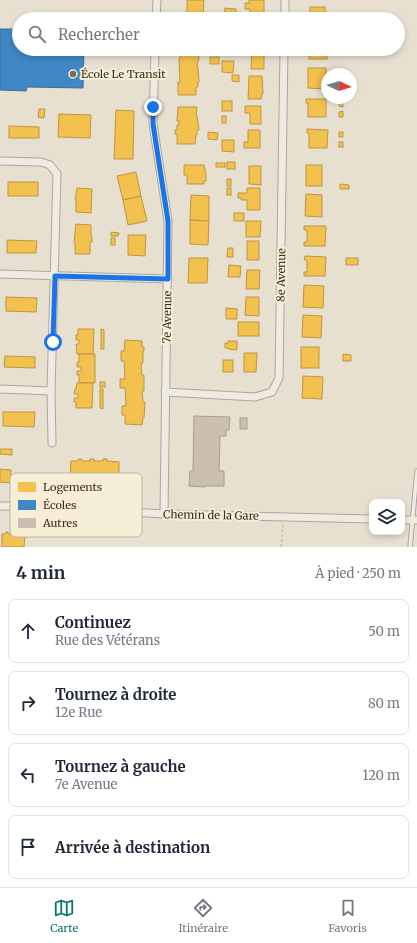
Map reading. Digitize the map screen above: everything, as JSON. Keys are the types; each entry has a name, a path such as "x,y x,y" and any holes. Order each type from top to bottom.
{"street":[{"path":"156,12 157,0"},
{"path":"284,12 285,0"},
{"name":"7e Avenue","path":"155,56 153,124 168,221 164,514"},
{"name":"8e Avenue","path":"165,392 256,397 272,392 279,378 284,56"},
{"path":"0,161 41,162 50,165 57,174 51,391 52,443"},
{"path":"0,274 168,279"},
{"path":"0,389 51,391"},
{"name":"Chemin de la Gare","path":"0,506 10,506"},
{"name":"Chemin de la Gare","path":"142,513 369,519"}],"lane":[{"path":"410,547 415,520 417,471"}],"path":[{"path":"281,547 283,517"}],"building: Logements":[{"path":"187,0 204,0 203,12 187,12"},
{"path":"249,0 264,0 264,12 250,12 250,9 245,9 245,3 249,3"},
{"path":"310,7 325,7 325,12 310,12"},
{"path":"225,8 236,9 236,12 225,12"},
{"path":"180,56 199,56 197,68 199,82 198,87 196,87 196,95 178,95 178,82 180,82"},
{"path":"252,56 264,56 264,69 251,69"},
{"path":"309,56 327,56 327,59 309,59"},
{"path":"210,57 219,57 219,64 210,64"},
{"path":"222,61 234,61 233,73 222,72"},
{"path":"308,68 321,68 321,89 308,88"},
{"path":"232,75 239,75 239,82 232,81"},
{"path":"249,76 262,76 263,94 261,99 248,99"},
{"path":"306,99 321,99 321,104 326,104 326,117 308,117 308,103 306,103"},
{"path":"222,101 232,101 232,111 222,111"},
{"path":"245,106 261,106 261,124 250,124 250,113 245,113"},
{"path":"178,107 197,107 196,116 199,130 197,130 195,144 177,144 177,134 175,134 175,130 177,130 177,125 179,125 179,121 177,121"},
{"path":"39,109 45,109 44,118 38,117"},
{"path":"116,110 134,111 133,159 114,159"},
{"path":"343,111 343,117 339,117 339,112"},
{"path":"59,114 91,115 90,138 58,137"},
{"path":"222,116 226,116 226,123 222,123"},
{"path":"9,126 39,127 39,138 9,138"},
{"path":"307,129 328,130 327,148 309,148 309,133 307,133"},
{"path":"248,130 260,130 260,148 244,148 244,142 248,142"},
{"path":"208,132 218,133 217,140 208,139"},
{"path":"339,132 343,132 343,137 339,137"},
{"path":"222,140 234,140 234,152 222,151"},
{"path":"339,142 343,142 343,147 339,147"},
{"path":"227,162 235,162 235,169 227,169"},
{"path":"216,163 225,163 225,167 216,167"},
{"path":"184,165 204,165 206,181 204,181 204,184 187,184 187,175 184,175"},
{"path":"306,165 322,165 322,186 306,186"},
{"path":"249,166 261,166 261,185 249,184"},
{"path":"136,172 141,196 123,200 117,176"},
{"path":"227,179 231,179 231,186 227,186"},
{"path":"8,182 38,182 38,196 8,196"},
{"path":"340,184 349,185 349,189 340,189"},
{"path":"77,188 92,189 91,213 76,212 75,200"},
{"path":"227,188 231,188 231,195 227,195"},
{"path":"247,188 260,188 260,210 247,210 247,200 241,200 241,198 238,198 238,193 247,193"},
{"path":"306,194 322,195 322,217 305,216"},
{"path":"191,195 209,196 209,221 190,220"},
{"path":"141,196 147,221 128,225 123,200"},
{"path":"234,213 244,213 244,221 234,221"},
{"path":"190,220 209,221 208,245 190,244"},
{"path":"246,221 261,221 260,237 246,237"},
{"path":"76,224 91,225 92,242 90,242 90,254 75,254 74,243"},
{"path":"304,226 326,226 325,246 304,246 304,242 307,242 307,230 304,230"},
{"path":"111,232 119,233 118,236 111,236"},
{"path":"128,235 146,235 145,256 128,255"},
{"path":"111,238 115,238 115,245 111,245"},
{"path":"7,240 37,241 36,253 7,253"},
{"path":"247,241 259,241 259,260 247,260"},
{"path":"228,248 233,248 233,257 227,257"},
{"path":"305,256 326,257 325,276 304,276 304,272 307,272 307,260 304,260"},
{"path":"189,258 208,258 207,283 188,283"},
{"path":"346,258 358,258 358,265 346,265"},
{"path":"229,265 241,266 240,277 228,277"},
{"path":"247,270 260,270 259,289 246,289"},
{"path":"304,285 324,286 323,308 303,307"},
{"path":"6,297 37,298 36,312 6,311"},
{"path":"246,297 259,297 259,316 245,315"},
{"path":"226,308 237,309 237,319 226,319"},
{"path":"303,315 322,316 321,338 302,337"},
{"path":"238,322 259,322 259,336 238,336"},
{"path":"78,329 94,329 93,354 77,354 76,344 79,344 79,340 76,340 76,335 78,335"},
{"path":"101,329 104,330 104,349 101,349"},
{"path":"125,340 142,341 142,347 144,347 143,363 141,363 142,375 144,375 144,391 142,391 143,402 145,402 142,425 125,424 125,415 122,415 122,406 126,406 125,388 120,388 120,379 125,379 124,361 121,361 121,351 124,351"},
{"path":"228,341 237,341 237,350 225,348 225,343 228,343"},
{"path":"301,347 319,347 319,368 301,368"},
{"path":"244,353 257,353 256,372 244,372"},
{"path":"79,354 95,354 95,383 79,383 79,375 77,375 77,371 81,371 81,367 77,367 77,362 79,362"},
{"path":"343,354 351,355 351,361 343,361"},
{"path":"5,356 35,357 35,368 4,367"},
{"path":"223,360 233,360 233,372 223,372"},
{"path":"303,376 323,377 322,399 302,398"},
{"path":"100,382 105,382 105,387 100,387"},
{"path":"77,383 93,383 92,408 76,408 74,398 78,398 78,394 74,394"},
{"path":"100,389 103,389 103,409 100,408"},
{"path":"3,412 35,412 34,427 3,426"},
{"path":"0,449 12,449 12,455 0,454"},
{"path":"78,459 82,459 82,461 90,461 90,459 94,459 94,461 103,461 103,459 107,459 107,461 119,462 119,473 70,473 71,461 78,461"},
{"path":"0,469 11,470 10,483 0,482"},
{"path":"8,532 10,537 25,537 24,547 2,547 2,534"}],"building: Écoles":[{"path":"0,29 12,29 12,56 84,56 83,88 27,87 26,91 0,90"}],"building: Autres":[{"path":"194,416 230,417 229,430 226,430 226,436 220,436 219,471 224,471 224,486 189,486 190,471 193,471"},
{"path":"240,418 247,418 247,429 240,429"}],"place":[{"name":"École Le Transit","path":"73,74"}],"route":[{"path":"53,342 55,276 168,279 168,221 153,124 153,107"}]}
